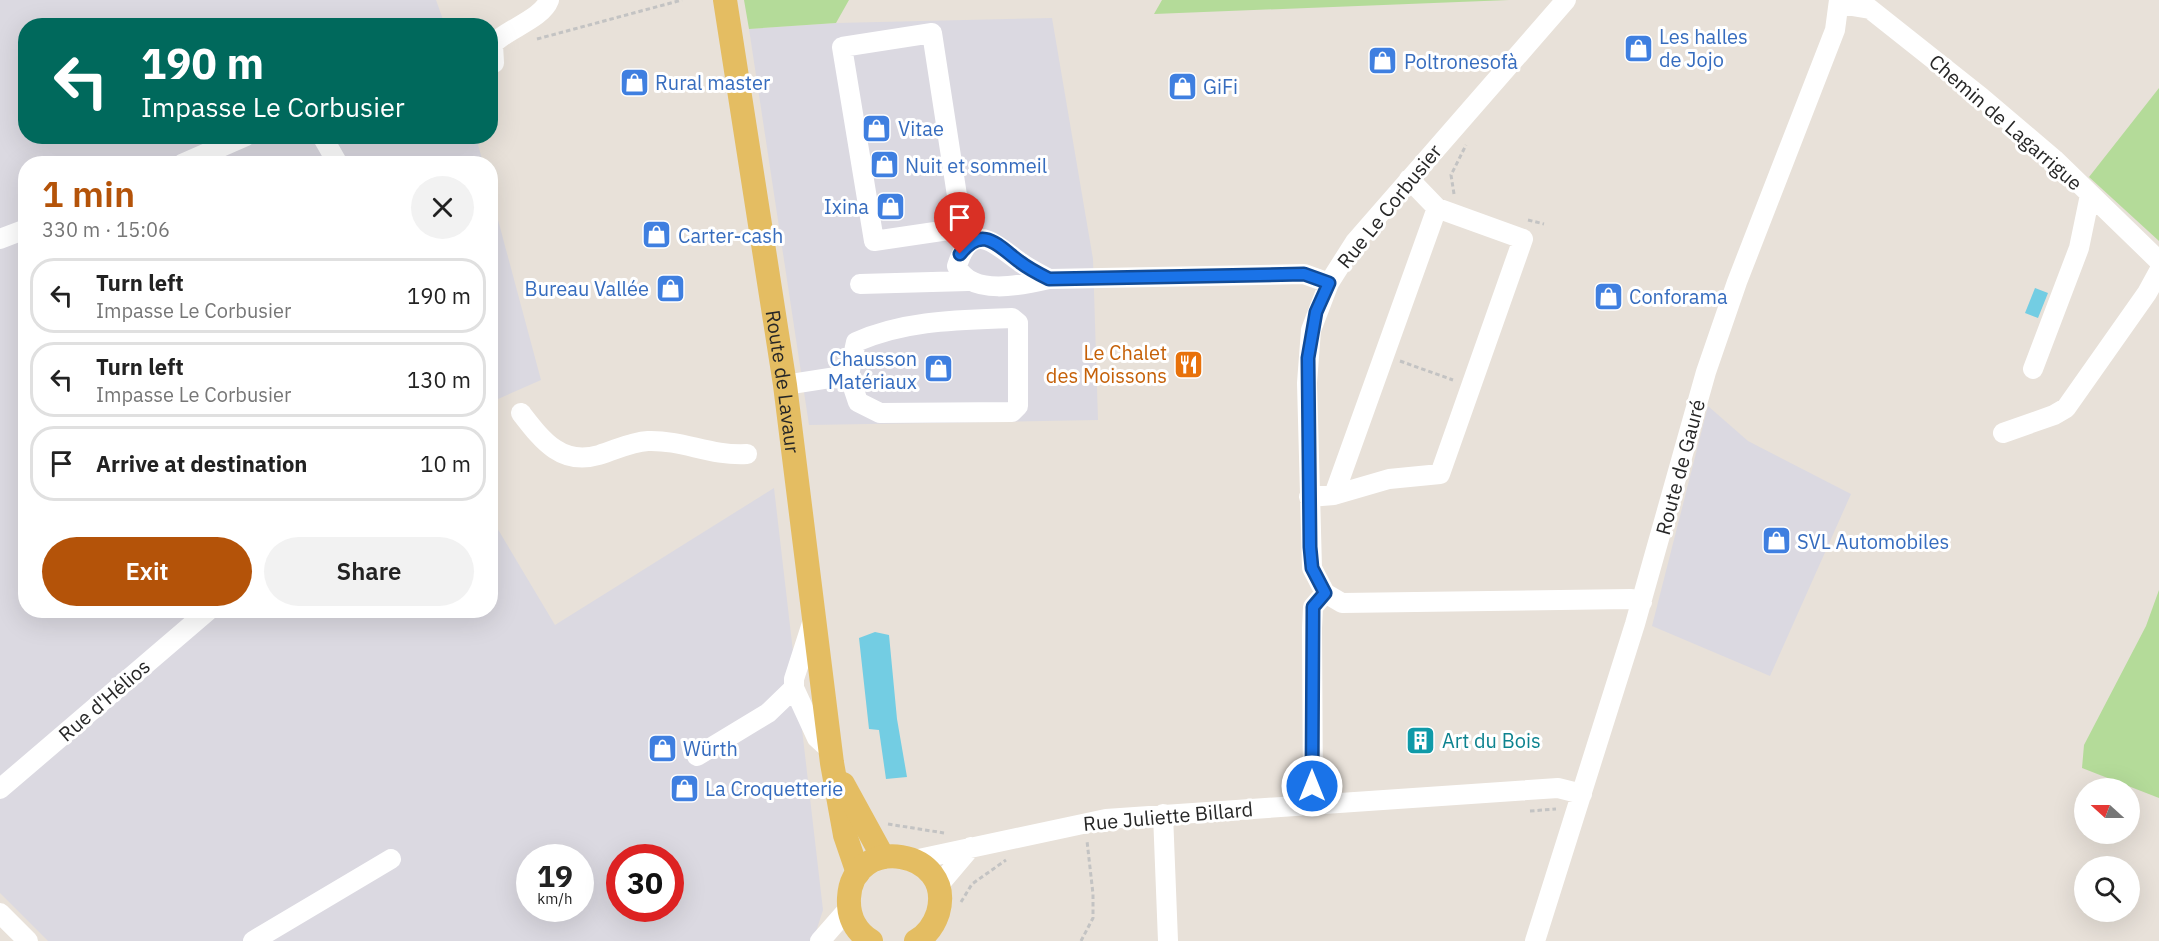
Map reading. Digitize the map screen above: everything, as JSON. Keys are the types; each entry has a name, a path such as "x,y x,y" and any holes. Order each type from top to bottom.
{"main road":[{"name":"Route de Lavaur","path":"725,0 785,385 831,756 845,835 858,873"},
{"name":"Route de Lavaur","path":"831,756 883,857"},
{"path":"865,936 849,908 850,890 858,873 869,863 883,857 898,855 914,860 928,871 938,886 940,904 935,923 923,937 916,941"}],"street":[{"path":"498,39 530,20 549,0"},
{"name":"Rue Le Corbusier","path":"1325,593 1312,568 1308,358 1314,321 1329,283 1350,248 1566,0"},
{"name":"Chemin de Lagarrigue","path":"1839,2 1870,9 1981,97 2054,159 2159,261"},
{"name":"Route de Gauré","path":"1534,941 1642,602 1706,372 1737,282 1835,30 1839,2"},
{"path":"968,282 960,274 957,266 965,236 932,33 843,47 874,241 965,236 992,240 1020,262 1049,279"},
{"path":"200,156 228,144"},
{"path":"1309,497 1334,495 1389,479 1440,474 1523,239 1437,208 1408,179"},
{"path":"2033,369 2079,248 2090,195"},
{"path":"1334,495 1437,208"},
{"path":"0,239 18,232"},
{"path":"2004,433 2054,415 2066,408 2147,293 2159,271"},
{"path":"860,284 968,282 986,285 1029,284 1049,279 1304,274 1329,283"},
{"path":"1012,318 1018,323 1018,406 1012,412 880,413 858,402 849,375 856,342 884,330 949,321 1012,318"},
{"path":"785,385 849,375"},
{"path":"521,413 544,443 558,452 583,457 598,455 628,443 648,441 680,444 724,455 747,454"},
{"path":"1313,804 1313,607 1325,593 1342,603 1356,604 1631,599 1642,602"},
{"path":"814,614 794,679 794,688 817,738 831,756"},
{"name":"Rue d'Hélios","path":"0,789 200,618"},
{"path":"697,756 768,713 794,688"},
{"name":"Rue Juliette Billard","path":"914,860 1085,823 1163,814 1558,788 1582,794"},
{"path":"1163,814 1168,941"},
{"path":"938,886 971,847"},
{"path":"253,941 391,859"},
{"path":"821,941 849,908"},
{"path":"0,913 28,941"},
{"path":"821,941 865,936"}],"path":[{"path":"530,41 682,0"},
{"path":"1453,129 1468,142 1450,175 1454,198"},
{"path":"1521,221 1544,224"},
{"path":"1384,355 1472,386"},
{"path":"1081,941 1093,918 1093,894 1085,823"},
{"path":"960,904 972,884 1009,858"}],"shaded area":[{"path":"0,0 436,0 442,18 18,18 18,144 478,144 481,156 18,156 18,618 498,618 498,529 555,625 774,488 823,910 813,941 48,941 0,893"},
{"path":"1052,18 1093,259 1098,420 809,425 749,29 836,23"},
{"path":"498,220 541,380 498,399"},
{"path":"1708,406 1748,441 1851,494 1770,676 1652,626"}],"green space":[{"path":"744,0 849,0 836,23 749,29"},
{"path":"1162,0 1509,0 1154,14"},
{"path":"2159,88 2159,241 2089,177"},
{"path":"2159,590 2159,798 2140,791 2140,778 2108,778 2082,768 2084,745 2146,626"}],"water":[{"path":"2035,288 2048,293 2038,318 2025,313"},
{"path":"875,632 889,635 897,719 907,777 886,779 879,730 869,729 859,638"}],"place":[{"name":"Les halles de Jojo","path":"1638,48"},
{"name":"Poltronesofà","path":"1383,61"},
{"name":"Rural master","path":"634,82"},
{"name":"GiFi","path":"1182,86"},
{"name":"Vitae","path":"877,128"},
{"name":"Nuit et sommeil","path":"884,165"},
{"name":"Ixina","path":"890,206"},
{"name":"Carter-cash","path":"657,235"},
{"name":"Bureau Vallée","path":"670,288"},
{"name":"Conforama","path":"1608,296"},
{"name":"Le Chalet des Moissons","path":"1188,364"},
{"name":"Chausson Matériaux","path":"938,369"},
{"name":"SVL Automobiles","path":"1776,541"},
{"name":"Art du Bois","path":"1421,740"},
{"name":"Würth","path":"662,748"},
{"name":"La Croquetterie","path":"684,788"}],"route":[{"path":"960,254 968,244 978,239 992,240 1020,262 1049,279 1304,274 1329,283 1311,330 1307,383 1310,547 1312,568 1318,584 1325,593 1313,607 1312,786"}]}
